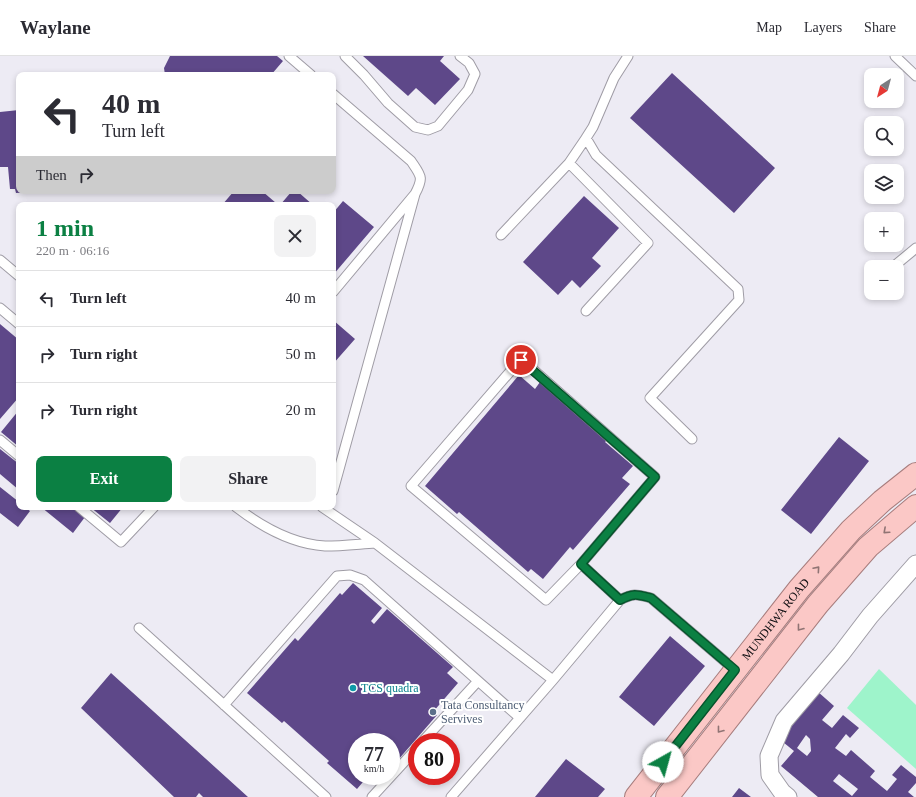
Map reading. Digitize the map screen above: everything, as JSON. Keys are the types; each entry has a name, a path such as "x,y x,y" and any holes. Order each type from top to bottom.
{"highway":[{"name":"MUNDHWA ROAD","path":"636,797 799,589 851,530 882,501 916,474"},
{"name":"MUNDHWA ROAD","path":"667,797 818,604 868,547 916,506"}],"street":[{"path":"788,797 782,792 770,775 769,756 784,721 870,616 916,564"}],"lane":[{"path":"289,56 308,72"},
{"path":"345,56 388,102 415,127 428,130 438,126 468,90 474,74 469,63 460,56"},
{"path":"501,235 569,163 593,127 614,78 628,56"},
{"path":"895,56 916,76"},
{"path":"336,97 411,161 420,174 421,182 415,194 336,480"},
{"path":"586,138 596,155 738,288 739,300 650,398 692,440"},
{"path":"569,163 648,243 586,311"},
{"path":"336,288 415,194"},
{"path":"901,260 916,248"},
{"path":"0,260 16,273"},
{"path":"0,308 16,321"},
{"path":"521,360 655,477 581,564 546,600 411,486 521,360"},
{"path":"0,440 16,453"},
{"path":"83,510 121,542 151,510"},
{"path":"240,510 253,521 290,539 325,546 375,543"},
{"path":"329,510 375,543 553,680"},
{"path":"581,564 620,600"},
{"path":"224,705 337,576 350,575 364,580 520,718"},
{"path":"451,797 553,680 620,600 630,595 639,595 651,598 735,670"},
{"path":"138,628 326,797"},
{"path":"430,733 478,681"},
{"path":"372,797 408,758"}],"green space":[{"path":"879,669 916,705 916,769 847,708"}],"building":[{"path":"170,56 277,56 283,61 274,72 165,72 164,68"},
{"path":"363,56 444,56 440,61 460,79 435,105 416,88 408,96"},
{"path":"672,73 775,168 734,213 630,118"},
{"path":"16,110 16,193 15,189 10,189 8,167 0,167 0,112"},
{"path":"231,194 266,194 275,202 225,202"},
{"path":"289,194 300,194 310,202 283,202"},
{"path":"584,196 619,228 592,258 601,266 580,288 572,280 558,295 523,262"},
{"path":"343,201 374,227 336,271 336,209"},
{"path":"336,323 355,339 336,361"},
{"path":"0,324 16,337 16,400 0,419"},
{"path":"519,375 535,389 540,382 608,439 605,442 633,466 622,478 630,484 573,550 570,547 543,579 531,569 528,572 459,512 457,514 425,486"},
{"path":"16,414 16,444 1,432"},
{"path":"839,437 869,461 811,534 781,510"},
{"path":"0,449 16,462 16,487 0,474"},
{"path":"0,487 16,500 16,510 30,511 18,527 0,513"},
{"path":"45,510 76,510 85,517 73,533"},
{"path":"94,510 121,510 110,523"},
{"name":"TCS quadra","path":"353,583 382,608 371,621 374,624 387,609 453,667 447,673 458,683 433,712 437,715 421,733 408,733 408,748 400,758 400,733 348,733 348,781 327,763 329,761 284,721 282,723 247,693 295,638 298,641 340,593 342,595"},
{"path":"670,636 705,666 654,726 619,697"},
{"path":"111,673 248,797 203,797 199,793 196,797 174,797 81,708"},
{"path":"817,691 834,706 822,720 832,728 843,715 859,728 850,738 846,734 835,748 846,756 851,750 875,771 870,777 887,791 897,779 892,775 901,765 916,777 916,783 908,792 914,797 818,797 781,766 794,751 778,738","holes":["806,735 810,739 811,751 807,756 797,748","839,774 858,789 852,796 833,781"]},
{"path":"566,759 605,789 598,797 535,797"},
{"name":"TCS quadra","path":"352,785 360,785 357,789"},
{"path":"739,788 751,797 732,797"}],"place":[{"name":"TCS quadra","path":"353,688"},
{"name":"Tata Consultancy Servives","path":"433,712"}],"route":[{"path":"521,360 655,477 581,564 620,600 630,595 639,595 651,598 735,670 663,762"}]}
